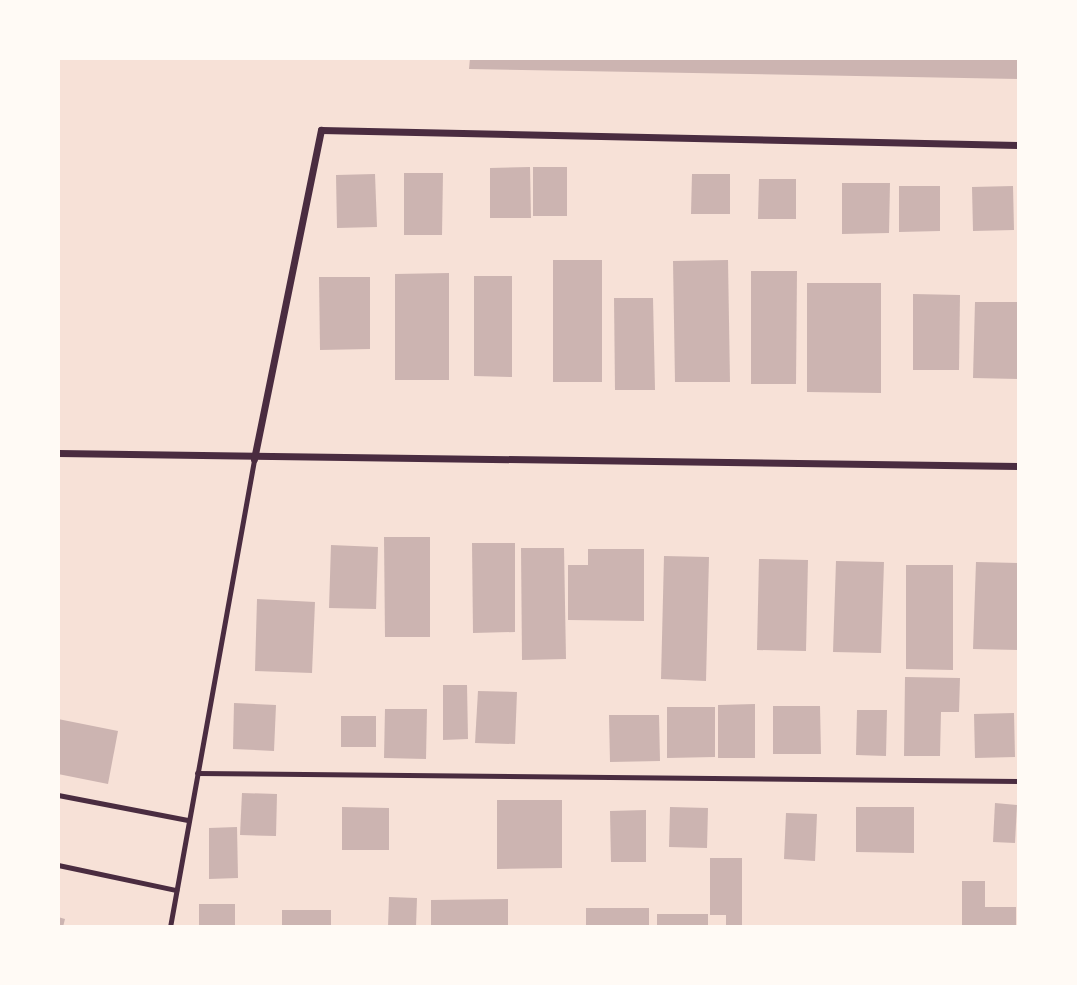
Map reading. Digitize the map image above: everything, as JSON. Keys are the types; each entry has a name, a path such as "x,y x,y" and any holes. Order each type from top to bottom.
{"street":[{"path":"254,459 321,130 1019,145"},
{"path":"58,453 254,459 1019,466"}],"lane":[{"path":"170,927 254,459"},
{"path":"197,773 1019,781"},
{"path":"58,795 188,820"},
{"path":"58,865 176,890"}],"building":[{"path":"470,58 1019,58 1019,79 469,69"},
{"path":"530,167 531,218 490,218 490,168"},
{"path":"533,167 567,167 567,216 533,216"},
{"path":"404,173 443,173 442,235 404,235"},
{"path":"375,174 377,227 337,228 336,175"},
{"path":"692,174 730,174 730,214 691,214"},
{"path":"759,179 796,179 796,219 758,219"},
{"path":"842,183 890,183 889,233 842,234"},
{"path":"899,186 940,186 940,231 899,232"},
{"path":"1013,186 1014,230 973,231 972,187"},
{"path":"553,260 602,260 602,382 553,382"},
{"path":"728,260 730,382 675,382 673,261"},
{"path":"751,271 797,271 796,384 751,384"},
{"path":"449,273 449,380 395,380 395,274"},
{"path":"474,276 512,276 512,377 474,376"},
{"path":"319,277 370,277 370,349 320,350"},
{"path":"807,283 881,283 881,393 807,392"},
{"path":"913,294 960,295 959,370 913,370"},
{"path":"614,298 653,298 655,390 615,390"},
{"path":"975,302 1019,302 1019,379 973,378"},
{"path":"384,537 430,537 430,637 385,637"},
{"path":"472,543 515,543 515,632 473,633"},
{"path":"331,545 378,547 376,609 329,608"},
{"path":"521,548 564,548 566,659 522,660"},
{"path":"588,549 644,549 644,621 568,620 568,565 588,565"},
{"path":"664,556 709,557 706,681 661,679"},
{"path":"759,559 808,560 806,651 757,650"},
{"path":"836,561 884,562 881,653 833,652"},
{"path":"976,562 1019,563 1019,650 973,649"},
{"path":"906,565 953,565 953,670 906,669"},
{"path":"257,599 315,602 312,673 255,671"},
{"path":"905,677 960,678 959,712 941,712 940,756 904,756"},
{"path":"443,685 467,685 468,739 443,740"},
{"path":"478,691 517,692 515,744 475,743"},
{"path":"234,703 276,705 274,751 233,749"},
{"path":"755,704 755,758 718,758 718,705"},
{"path":"773,706 820,706 821,754 773,754"},
{"path":"667,707 715,707 715,757 667,758"},
{"path":"385,709 427,709 426,759 384,758"},
{"path":"857,710 887,710 886,756 856,755"},
{"path":"1014,713 1015,757 975,758 974,714"},
{"path":"609,715 659,715 660,761 610,762"},
{"path":"341,716 376,716 376,747 341,747"},
{"path":"58,719 118,731 108,784 58,774"},
{"path":"242,793 277,794 276,836 240,835"},
{"path":"497,800 562,800 562,868 497,869"},
{"path":"995,803 1017,805 1015,843 993,842"},
{"path":"342,807 389,808 389,850 342,850"},
{"path":"670,807 708,808 707,848 669,847"},
{"path":"856,807 914,807 914,853 856,852"},
{"path":"646,810 646,862 611,862 610,811"},
{"path":"786,813 817,814 815,861 784,859"},
{"path":"237,827 238,878 209,879 209,828"},
{"path":"710,858 742,858 742,927 726,927 726,915 710,915"},
{"path":"962,881 985,881 985,907 1016,907 1016,927 962,927"},
{"path":"389,897 417,898 416,927 388,927"},
{"path":"508,899 508,927 431,927 431,900"},
{"path":"199,904 235,904 235,927 199,927"},
{"path":"586,908 649,908 649,927 586,927"},
{"path":"282,910 331,910 331,927 282,927"},
{"path":"657,914 708,914 708,927 657,927"},
{"path":"58,917 65,919 63,927 58,927"}]}
